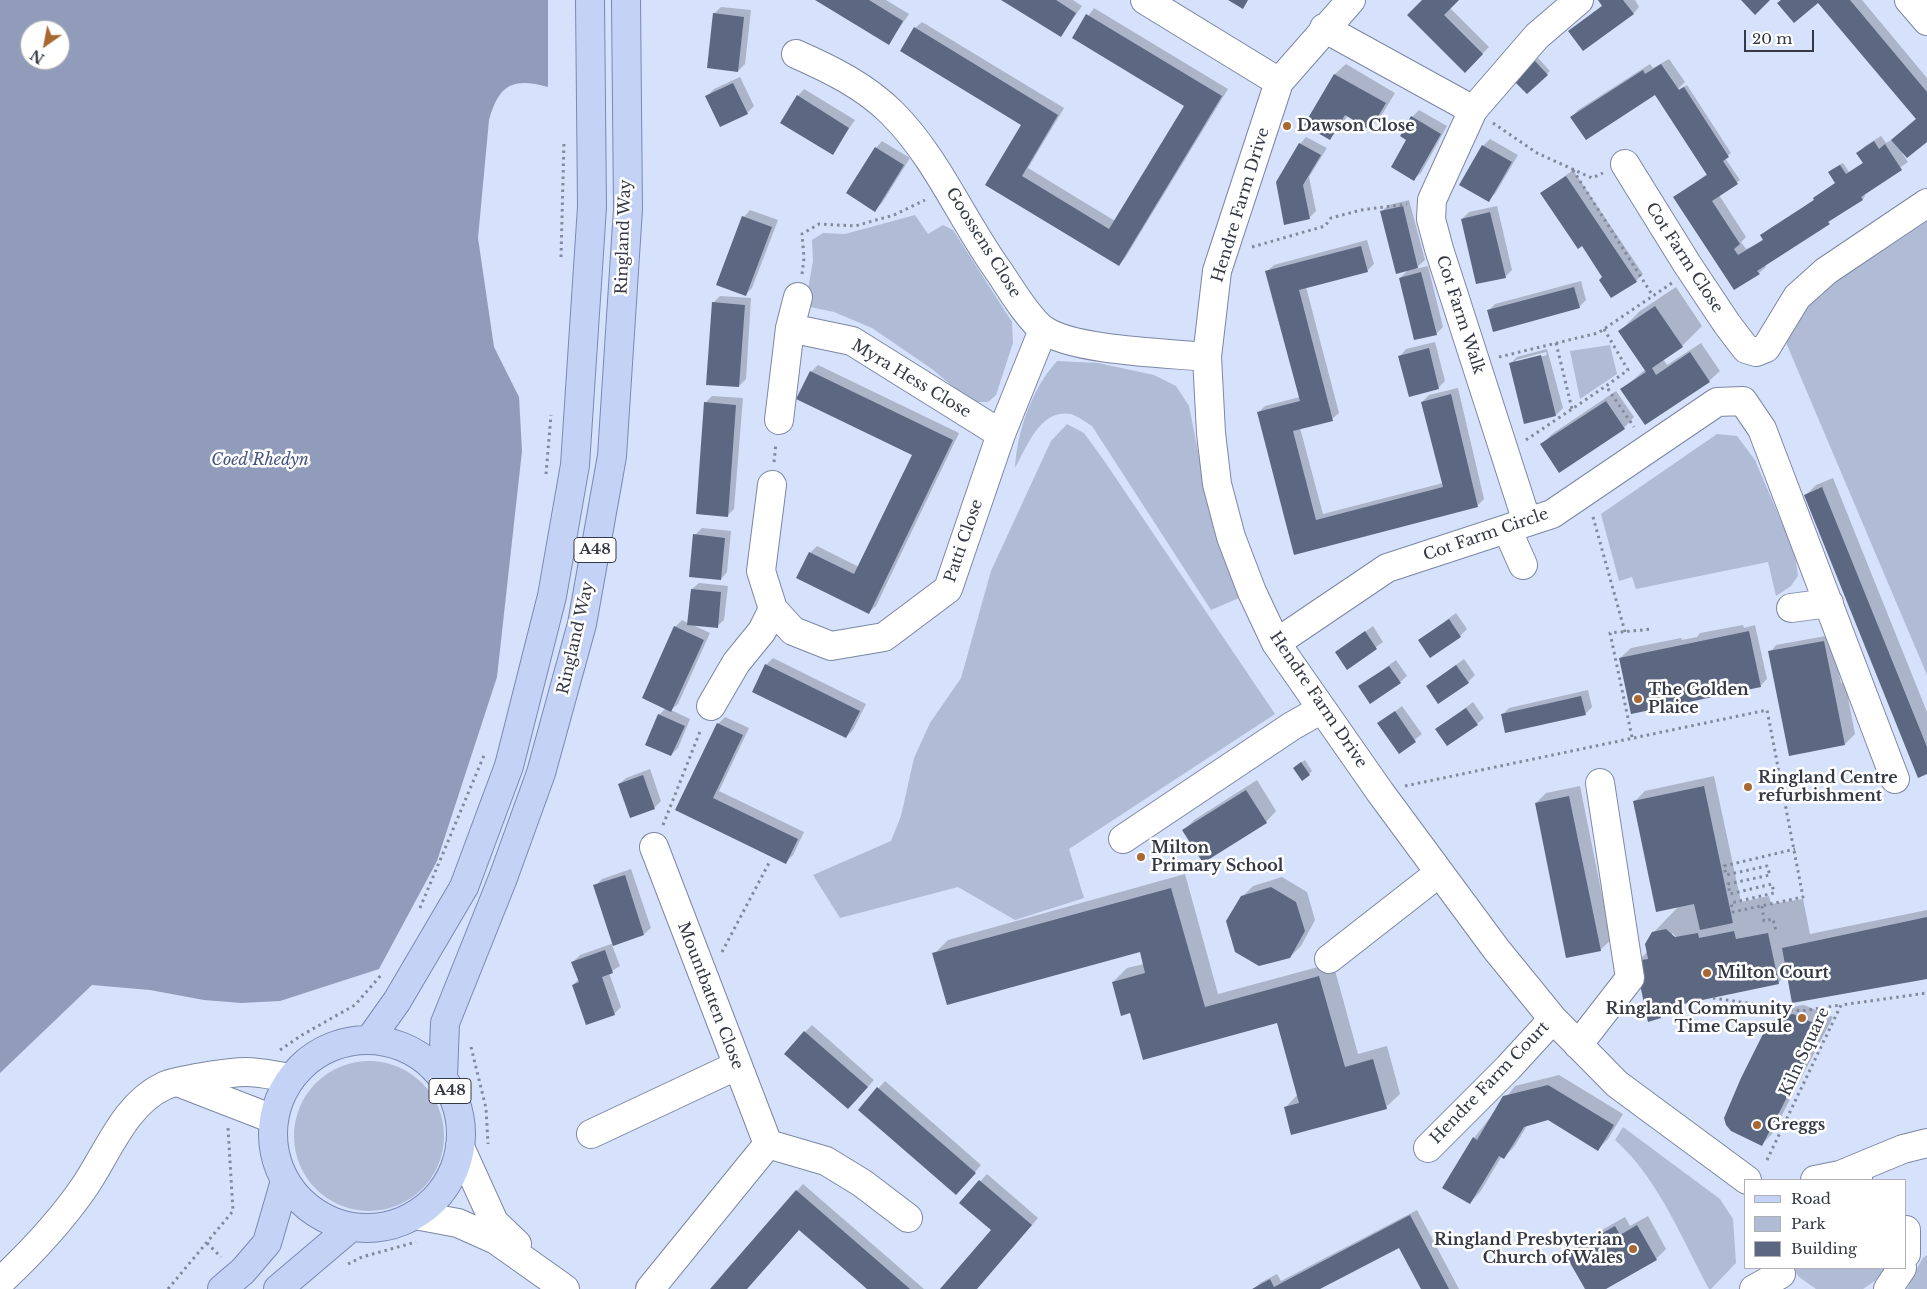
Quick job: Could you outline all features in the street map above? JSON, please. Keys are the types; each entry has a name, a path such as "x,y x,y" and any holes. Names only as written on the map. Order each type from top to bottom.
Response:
{"main road":[{"name":"Ringland Way","path":"370,1039 397,1001 464,887 509,766 552,596 575,465 592,207 590,0"},
{"name":"Ringland Way","path":"443,1077 445,1023 503,878 544,764 582,624 612,456 628,209 626,0"},
{"name":"A48","path":"370,1039 397,1044 422,1057 443,1077 455,1099 459,1115 460,1147 455,1168 445,1186 432,1202 415,1215 394,1224 373,1228 351,1227 325,1218 302,1203 285,1181 274,1151 273,1119 283,1088 299,1067 320,1051 344,1042 370,1039"},
{"path":"222,1289 243,1271 267,1243 285,1181"},
{"path":"278,1289 351,1227"}],"street":[{"path":"1145,0 1279,82"},
{"name":"Hendre Farm Drive","path":"1351,0 1324,28 1279,82 1217,271 1207,357 1211,433 1217,484 1234,546 1252,592 1276,643 1380,792 1496,949 1553,1019 1617,1084 1746,1179"},
{"name":"Cot Farm Walk","path":"1523,565 1505,455 1439,249 1431,219 1432,200 1473,110 1537,36 1579,0"},
{"path":"1909,0 1927,20"},
{"path":"1324,28 1473,110"},
{"name":"Goossens Close","path":"796,54 841,74 892,113 935,167 989,258 1043,330"},
{"name":"Cot Farm Close","path":"1625,164 1691,270 1746,349 1756,352 1766,348 1804,290 1826,271 1927,203"},
{"path":"779,420 790,328 798,298"},
{"name":"Myra Hess Close","path":"790,328 852,341 1001,434"},
{"path":"1043,330 1062,338 1110,348 1207,357"},
{"name":"Patti Close","path":"774,609 793,631 831,646 884,637 948,589 1001,434 1043,330"},
{"name":"Cot Farm Circle","path":"1276,643 1387,568 1552,514 1717,402 1743,401 1762,429 1829,603"},
{"path":"711,706 736,663 762,630 774,609 762,571 772,485"},
{"path":"1791,608 1829,603 1895,779"},
{"path":"1123,839 1292,726 1322,709"},
{"path":"1578,1045 1630,978 1600,783"},
{"name":"Mountbatten Close","path":"654,847 736,1066 768,1144"},
{"path":"1329,959 1439,873"},
{"name":"Hendre Farm Court","path":"1428,1148 1508,1068 1553,1019"},
{"path":"591,1134 736,1066"},
{"path":"0,1282 20,1264 62,1216 85,1186 133,1111 161,1087 179,1082 246,1072 291,1078"},
{"path":"179,1082 273,1119"},
{"path":"650,1289 768,1144 826,1162 862,1184 908,1218"},
{"path":"1840,1178 1903,1148 1927,1144"},
{"path":"460,1147 494,1222 560,1285"},
{"path":"415,1215 458,1223 489,1237 560,1285"},
{"path":"1907,1229 1927,1228"},
{"path":"1888,1289 1901,1269"},
{"path":"1754,1289 1784,1277"}],"path":[{"path":"1473,110 1537,153 1592,178 1625,164"},
{"path":"561,266 564,135"},
{"path":"1573,170 1653,296"},
{"path":"798,298 804,258 802,234 819,224 855,226 894,215 948,189"},
{"path":"1222,256 1325,226 1331,218 1361,210 1432,200"},
{"path":"1475,362 1598,333 1691,270"},
{"path":"1505,455 1628,370 1604,329"},
{"path":"1556,343 1572,410"},
{"path":"1606,386 1649,448"},
{"path":"545,480 551,412"},
{"path":"772,485 779,420"},
{"path":"1586,491 1625,632"},
{"path":"1632,737 1610,633 1652,629"},
{"path":"654,847 711,706"},
{"path":"1380,792 1632,737 1767,710 1795,849 1803,897 1734,912 1731,903 1774,893 1772,884 1730,894 1728,884 1770,875 1768,866 1726,876 1724,866 1795,849"},
{"path":"419,911 485,751"},
{"path":"706,983 769,863"},
{"path":"1762,906 1764,921 1773,919 1776,931"},
{"path":"279,1051 302,1035 355,1005 383,972"},
{"name":"Kiln Square","path":"1767,1160 1841,1005 1927,993"},
{"path":"1714,998 1802,1011 1841,1005"},
{"path":"168,1289 233,1211 227,1121 235,1103"}],"green space":[{"name":"Coed Rhedyn","path":"0,0 548,0 548,87 525,83 509,87 497,99 489,120 478,238 494,347 519,397 522,451 497,677 437,861 379,969 280,1001 241,1003 204,1000 150,990 92,985 0,1073"},
{"path":"1927,203 1927,675 1779,326"},
{"path":"915,215 928,234 943,225 953,230 1012,322 1013,343 996,395 988,402 971,402 932,369 872,328 834,312 805,306 813,261 812,240 823,233 845,234"},
{"path":"1610,345 1617,374 1580,399 1570,351"},
{"path":"1057,361 1098,363 1154,375 1176,386 1189,406 1200,462 1239,598 1211,610 1092,426 1079,418 1071,414 1060,414 1051,417 1043,423 1030,440 1015,468 1016,454 1027,411 1040,384"},
{"path":"1067,424 1084,433 1105,462 1275,714 1069,849 1084,898 1015,920 958,887 840,918 813,875 891,841 901,816 914,758 930,723 961,678 991,571 1051,441"},
{"path":"1717,434 1737,436 1755,460 1795,554 1798,576 1791,586 1776,596 1768,562 1636,589 1632,577 1619,581 1601,514"},
{"path":"369,1061 384,1062 398,1067 411,1073 422,1083 432,1094 438,1107 443,1121 443,1151 438,1165 432,1178 422,1189 411,1199 398,1205 384,1210 369,1211 354,1210 340,1205 327,1199 316,1189 306,1178 300,1165 295,1151 294,1136 295,1121 300,1107 306,1094 316,1083 327,1073 340,1067 354,1062"},
{"path":"1623,1127 1720,1199 1733,1219 1736,1263 1711,1289 1709,1289 1657,1191 1630,1155 1615,1140"},
{"path":"1927,1255 1927,1289 1907,1289 1922,1259"},
{"path":"1794,1269 1885,1269 1875,1281 1863,1289 1816,1289 1799,1277"}],"building":[{"path":"815,0 869,0 903,21 889,45"},
{"path":"1001,0 1056,0 1076,13 1061,37"},
{"path":"1228,0 1248,0 1243,9"},
{"path":"1422,0 1459,0 1444,15 1483,54 1465,73 1407,15"},
{"path":"1598,0 1623,0 1634,14 1583,51 1568,31 1602,6"},
{"path":"1741,0 1770,0 1755,15"},
{"path":"1781,0 1850,0 1927,92 1927,142 1907,158 1891,140 1916,119 1818,3 1794,23 1777,3"},
{"path":"713,13 744,17 738,72 707,68"},
{"path":"1086,14 1222,96 1119,266 985,185 1021,125 900,51 914,27 1058,115 1022,176 1109,229 1184,106 1072,38"},
{"path":"1534,60 1548,75 1527,94 1513,80"},
{"path":"1661,64 1679,90 1684,87 1729,157 1723,161 1738,184 1712,201 1740,244 1734,249 1738,255 1763,240 1760,235 1814,200 1813,198 1835,183 1828,172 1840,165 1846,174 1863,163 1856,153 1874,141 1879,149 1885,144 1902,170 1861,197 1863,200 1828,222 1830,224 1757,271 1760,274 1734,290 1673,197 1707,175 1655,95 1586,140 1570,117 1643,70 1645,74"},
{"path":"1334,74 1386,103 1370,130 1345,115 1330,140 1304,125"},
{"path":"733,83 748,114 720,127 705,96"},
{"path":"797,95 849,128 833,155 780,123"},
{"path":"1411,116 1441,134 1414,181 1391,167 1406,140 1400,136"},
{"path":"1299,143 1321,155 1303,185 1310,219 1284,225 1276,182"},
{"path":"1482,145 1512,162 1489,202 1459,185"},
{"path":"875,147 904,165 875,212 846,193"},
{"path":"1566,176 1637,282 1611,298 1599,280 1602,277 1582,246 1578,249 1540,193"},
{"path":"1403,206 1418,268 1396,274 1380,211"},
{"path":"1490,212 1506,278 1476,284 1461,219"},
{"path":"742,216 772,227 746,296 716,285"},
{"path":"1361,246 1368,272 1299,290 1333,421 1293,431 1316,520 1443,487 1421,402 1451,394 1478,507 1294,555 1257,412 1300,401 1265,271"},
{"path":"1421,272 1437,335 1414,340 1399,278"},
{"path":"1574,287 1580,308 1493,332 1487,310"},
{"path":"712,302 745,305 739,387 706,385"},
{"path":"1655,306 1683,347 1652,368 1656,375 1690,352 1710,382 1645,425 1620,389 1646,372 1618,331"},
{"path":"1429,348 1439,389 1409,397 1398,356"},
{"path":"1541,355 1556,416 1524,424 1509,363"},
{"path":"810,371 953,440 869,614 796,578 809,552 854,574 912,455 796,399"},
{"path":"1606,401 1625,429 1559,473 1540,444"},
{"path":"704,402 736,405 728,517 696,514"},
{"path":"1822,487 1927,747 1927,774 1918,778 1804,495"},
{"path":"693,534 725,538 721,580 689,577"},
{"path":"691,589 721,592 718,628 687,625"},
{"path":"1449,619 1461,637 1430,658 1418,640"},
{"path":"674,626 704,640 671,712 642,698"},
{"path":"1365,631 1377,649 1347,670 1335,652"},
{"path":"1749,631 1761,687 1631,714 1619,658"},
{"path":"1824,641 1845,745 1789,756 1768,651"},
{"path":"765,664 860,711 846,738 752,692"},
{"path":"1456,665 1469,683 1438,704 1426,686"},
{"path":"1389,666 1401,683 1370,704 1358,686"},
{"path":"1581,696 1586,715 1505,733 1501,714"},
{"path":"1466,708 1478,725 1447,746 1435,729"},
{"path":"1395,711 1416,742 1399,754 1377,723"},
{"path":"658,714 685,726 671,756 645,745"},
{"path":"717,723 743,735 713,798 798,839 786,864 675,810"},
{"path":"1301,762 1310,775 1302,781 1293,768"},
{"path":"643,775 655,809 630,818 618,784"},
{"path":"1704,786 1733,923 1700,930 1694,904 1656,912 1633,801"},
{"path":"1246,790 1267,823 1203,863 1182,830"},
{"path":"1569,796 1601,951 1566,958 1535,803"},
{"path":"625,875 644,935 613,946 593,885"},
{"path":"1271,887 1296,902 1305,931 1290,958 1259,966 1235,952 1226,921 1241,896"},
{"path":"1171,888 1205,1007 1319,976 1345,1067 1373,1059 1387,1109 1291,1135 1284,1107 1299,1103 1277,1023 1143,1060 1130,1013 1121,1016 1112,982 1145,973 1140,952 947,1005 932,953"},
{"path":"1927,917 1927,979 1792,1003 1782,948"},
{"name":"Milton Court","path":"1666,929 1675,937 1698,933 1699,938 1734,931 1736,939 1768,933 1779,984 1659,1009 1661,1018 1648,1022 1635,961 1648,959 1645,944 1652,932"},
{"path":"605,950 613,973 602,977 615,1015 586,1025 572,985 579,982 571,962"},
{"path":"1793,1014 1823,1027 1762,1146 1731,1131 1726,1125 1724,1118 1741,1078 1768,1024 1779,1017"},
{"path":"804,1031 868,1087 848,1109 784,1054"},
{"path":"1548,1085 1614,1125 1598,1151 1548,1120 1524,1127 1504,1159 1499,1156 1470,1204 1442,1188 1473,1137 1477,1140 1503,1096"},
{"path":"877,1087 976,1173 956,1195 858,1110"},
{"path":"979,1180 1032,1225 977,1289 940,1289 991,1230 959,1203"},
{"path":"796,1190 910,1289 867,1289 799,1230 747,1289 710,1289"},
{"path":"1410,1215 1449,1289 1421,1289 1399,1248 1320,1289 1252,1289 1270,1279 1274,1287"},
{"path":"1637,1225 1657,1260 1606,1289 1585,1289 1565,1254 1615,1226 1620,1235"}],"place":[{"name":"Dawson Close","path":"1287,126"},
{"name":"The Golden Plaice","path":"1638,699"},
{"name":"Ringland Centre refurbishment","path":"1748,787"},
{"name":"Milton Primary School","path":"1141,857"},
{"name":"Milton Court","path":"1707,973"},
{"name":"Ringland Community Time Capsule","path":"1802,1018"},
{"name":"Greggs","path":"1757,1125"},
{"name":"Ringland Presbyterian Church of Wales","path":"1633,1249"}]}
